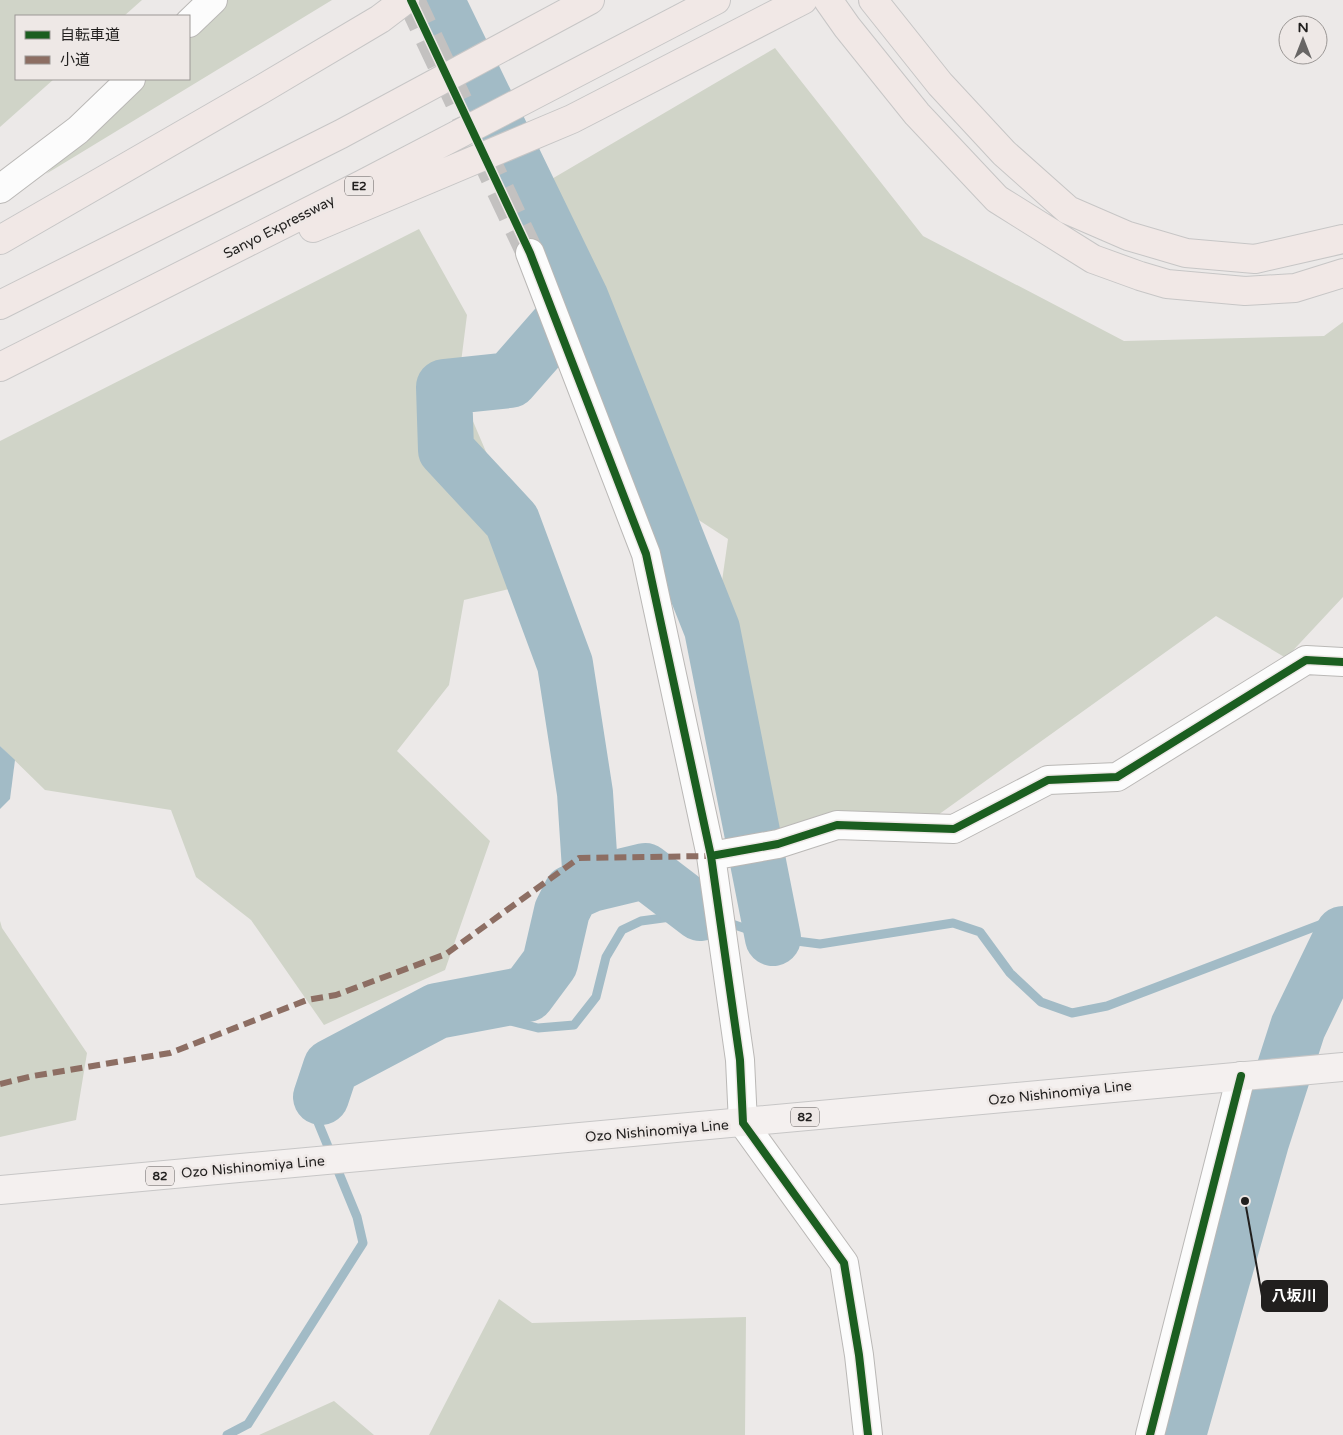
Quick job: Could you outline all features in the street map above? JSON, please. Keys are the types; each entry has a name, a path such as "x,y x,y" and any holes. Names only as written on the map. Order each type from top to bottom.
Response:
{"highway":[{"path":"0,240 279,79 380,18 405,0"},
{"path":"0,305 341,134 590,0"},
{"name":"Sanyo Expressway","path":"0,367 363,184 716,0"},
{"path":"98,319 572,119 803,0"},
{"path":"828,0 847,27 917,114 997,199 1093,259 1167,284 1245,291 1295,288 1343,273"},
{"path":"877,6 940,84 1004,153 1068,210 1128,236 1186,253 1255,259 1343,239"}],"main road":[{"name":"Ozo Nishinomiya Line","path":"0,1190 1343,1067"}],"street":[{"path":"190,22 213,0"},
{"path":"0,189 78,130 129,80"},
{"path":"530,253 646,554 712,856 740,1060 743,1123 844,1263 859,1355 868,1435"},
{"path":"712,856 778,844 837,824 954,829 1048,780 1117,777 1306,660 1343,662"},
{"path":"1150,1435 1249,1075"}],"shaded area":[{"path":"0,0 142,0 125,15 15,15 15,80 53,80 0,127"},
{"path":"225,0 332,0 46,174 143,80 190,80 190,34"},
{"path":"775,48 923,236 1124,341 1324,336 1343,322 1343,597 1286,658 1216,616 924,825 772,837 719,602 728,539 677,506 550,180"},
{"path":"419,229 467,315 458,386 541,581 464,600 449,685 397,751 490,841 445,970 324,1025 251,920 196,877 171,810 45,790 0,746 0,441"},
{"path":"0,921 2,928 87,1053 76,1120 0,1137"},
{"path":"499,1299 532,1323 746,1317 745,1435 429,1435"},
{"path":"334,1401 374,1435 259,1435"}],"water":[{"path":"0,746 15,760 10,799 0,809"}],"waterway":[{"path":"436,0 581,299 712,629 773,938"},
{"path":"581,299 510,380 444,387 446,450 512,521 565,664 585,793 591,884 645,871 700,913"},
{"path":"321,1097 331,1067 437,1011 527,994 550,963 562,911 571,893 591,884"},
{"path":"227,1435 248,1424 363,1243 357,1217 315,1115 321,1097 337,1082 453,1027 499,1018 538,1028 574,1025 596,997 606,957 622,930 641,921 700,913 773,938 820,944 953,923 980,932 1010,973 1041,1002 1072,1013 1107,1006 1343,916"},
{"path":"1178,1435 1261,1142 1298,1027 1343,934"}],"tunnel":[{"path":"411,0 530,253"}],"marked path":[{"path":"0,1084 33,1076 170,1053 307,1000 336,995 446,954 579,858 711,856"}],"cycle path":[{"path":"411,0 530,253 646,554 711,856 740,1060 743,1123 844,1263 859,1355 868,1435"},
{"path":"711,856 778,844 837,825 954,829 1048,780 1117,777 1306,660 1343,662"},
{"path":"1150,1435 1241,1076"}],"place":[{"name":"八坂川","path":"1245,1201"}]}
